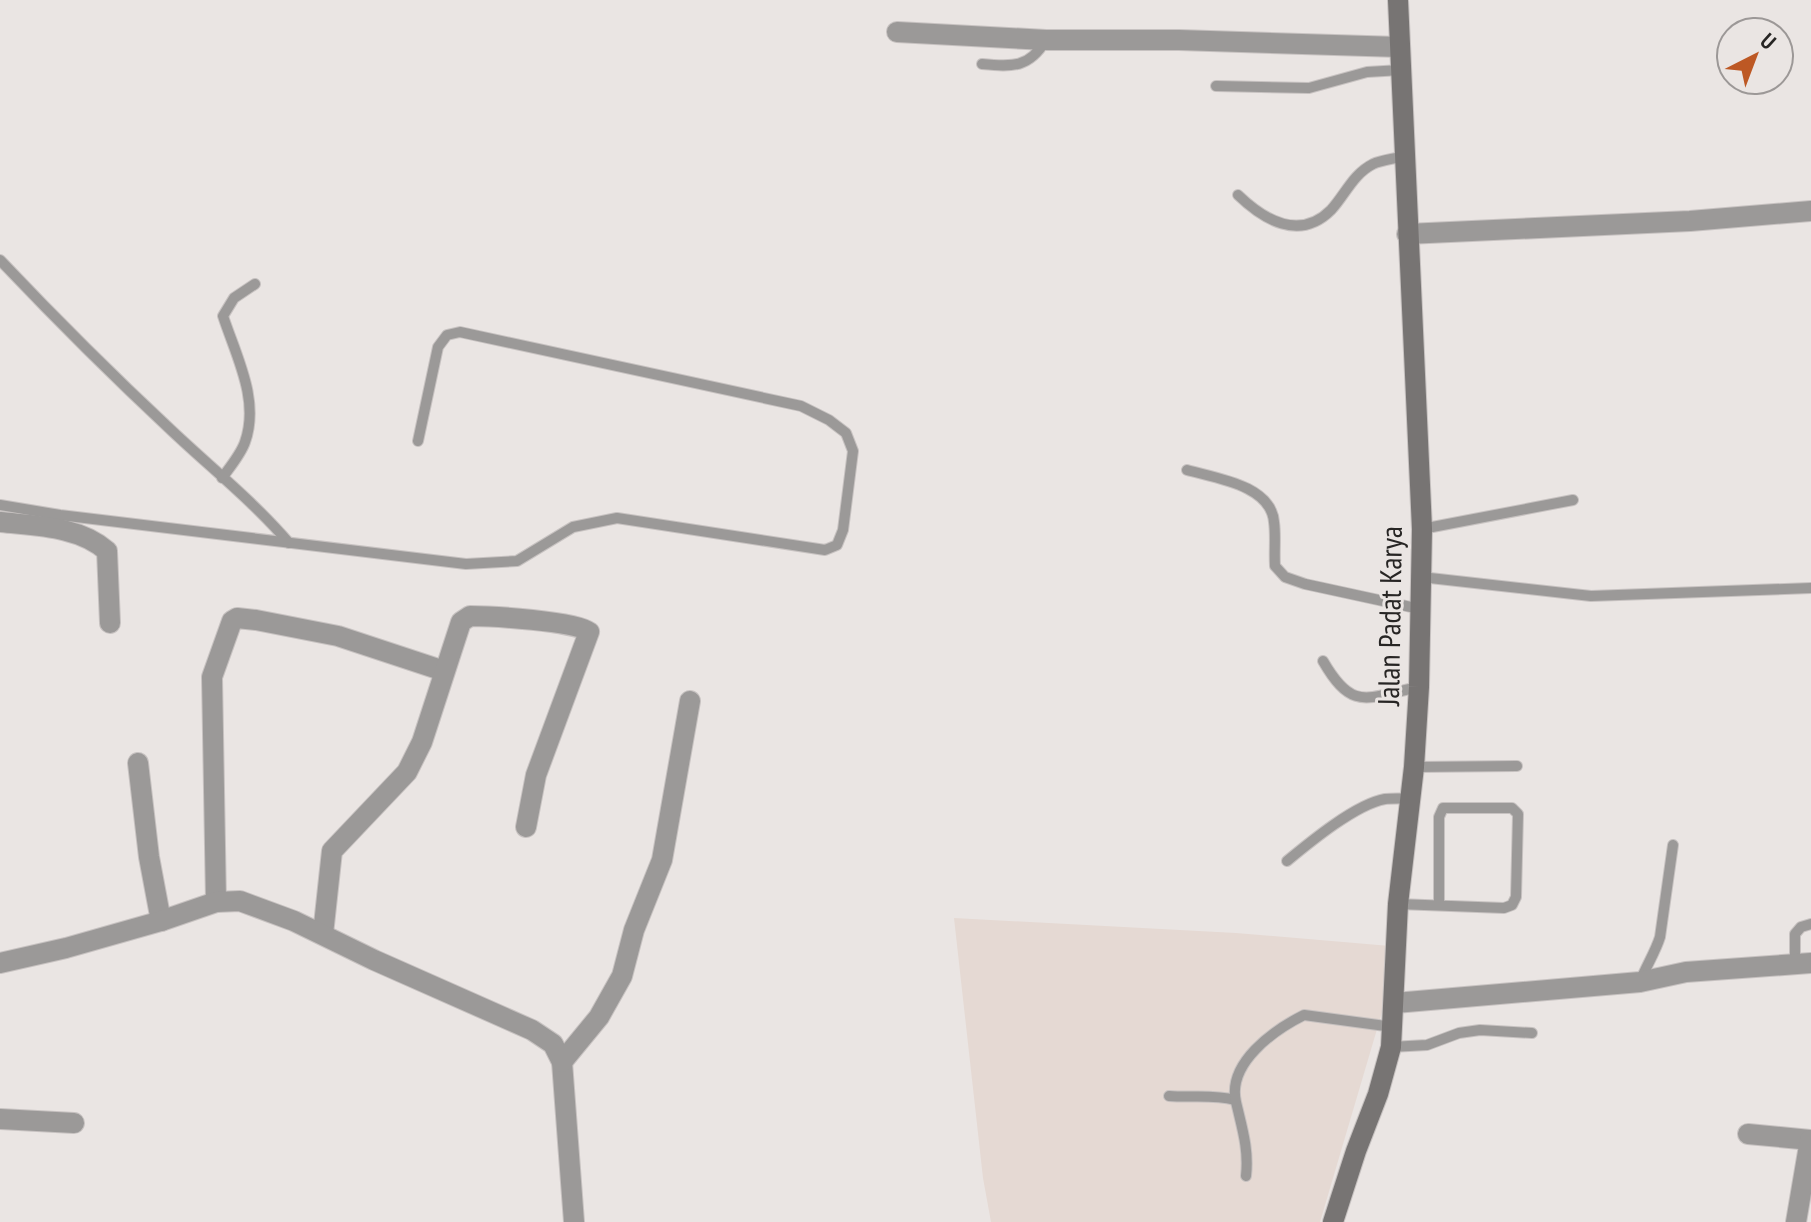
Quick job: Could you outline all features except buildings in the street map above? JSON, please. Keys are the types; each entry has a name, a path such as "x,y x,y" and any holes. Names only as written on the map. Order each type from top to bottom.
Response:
{"street":[{"name":"Jalan Padat Karya","path":"1333,1222 1378,1094 1392,1037 1398,904 1414,767 1419,687 1422,529 1398,0"},
{"path":"897,32 1046,40 1179,40 1399,47"},
{"path":"1407,234 1690,221 1811,211"},
{"path":"0,522 77,533 95,540 107,551 110,623"},
{"path":"323,934 332,851 407,772 422,742 461,622 470,616 574,626 589,632 536,775 526,827"},
{"path":"216,902 212,677 232,621 237,618 256,620 338,636 444,671"},
{"path":"562,1062 599,1017 622,976 634,930 662,860 690,701"},
{"path":"138,763 149,857 161,921"},
{"path":"0,963 66,948 216,902 240,901 323,934 532,1030 553,1044 562,1062 574,1222"},
{"path":"1395,1003 1640,982 1686,972 1803,963"},
{"path":"0,1119 74,1123"},
{"path":"1748,1134 1810,1140 1796,1222"}],"lane":[{"path":"982,64 1027,62 1038,53 1046,40"},
{"path":"1216,86 1309,88 1367,72 1401,70"},
{"path":"1238,195 1259,215 1277,224 1302,225 1317,220 1330,210 1349,184 1373,164 1404,156"},
{"path":"0,260 105,369 262,511 289,543"},
{"path":"222,478 245,444 251,418 248,389 223,316 234,298 255,284"},
{"path":"0,505 466,564 517,561 573,527 617,518 825,550 837,545 843,530 853,451 846,433 829,420 801,406 460,332 447,335 438,347 418,441"},
{"path":"1187,470 1237,484 1263,498 1275,518 1275,566 1285,577 1420,609"},
{"path":"1422,529 1573,500"},
{"path":"1419,577 1591,596 1811,588"},
{"path":"1323,661 1336,683 1352,696 1366,697 1419,687"},
{"path":"1414,767 1517,766"},
{"path":"1287,861 1317,836 1355,813 1383,799 1411,798"},
{"path":"1398,904 1504,908 1512,905 1516,897 1518,814 1512,808 1443,808 1439,817 1439,905"},
{"path":"1640,982 1656,952 1660,937 1673,845"},
{"path":"1803,963 1795,934 1801,927 1811,924"},
{"path":"1246,1176 1246,1140 1235,1100 1240,1067 1266,1041 1304,1015 1427,1045 1469,1031 1532,1033"},
{"path":"1169,1096 1188,1098 1214,1094 1235,1100"}],"shaded area":[{"path":"954,918 1236,933 1390,946 1388,992 1320,1222 991,1222 983,1178"}]}
